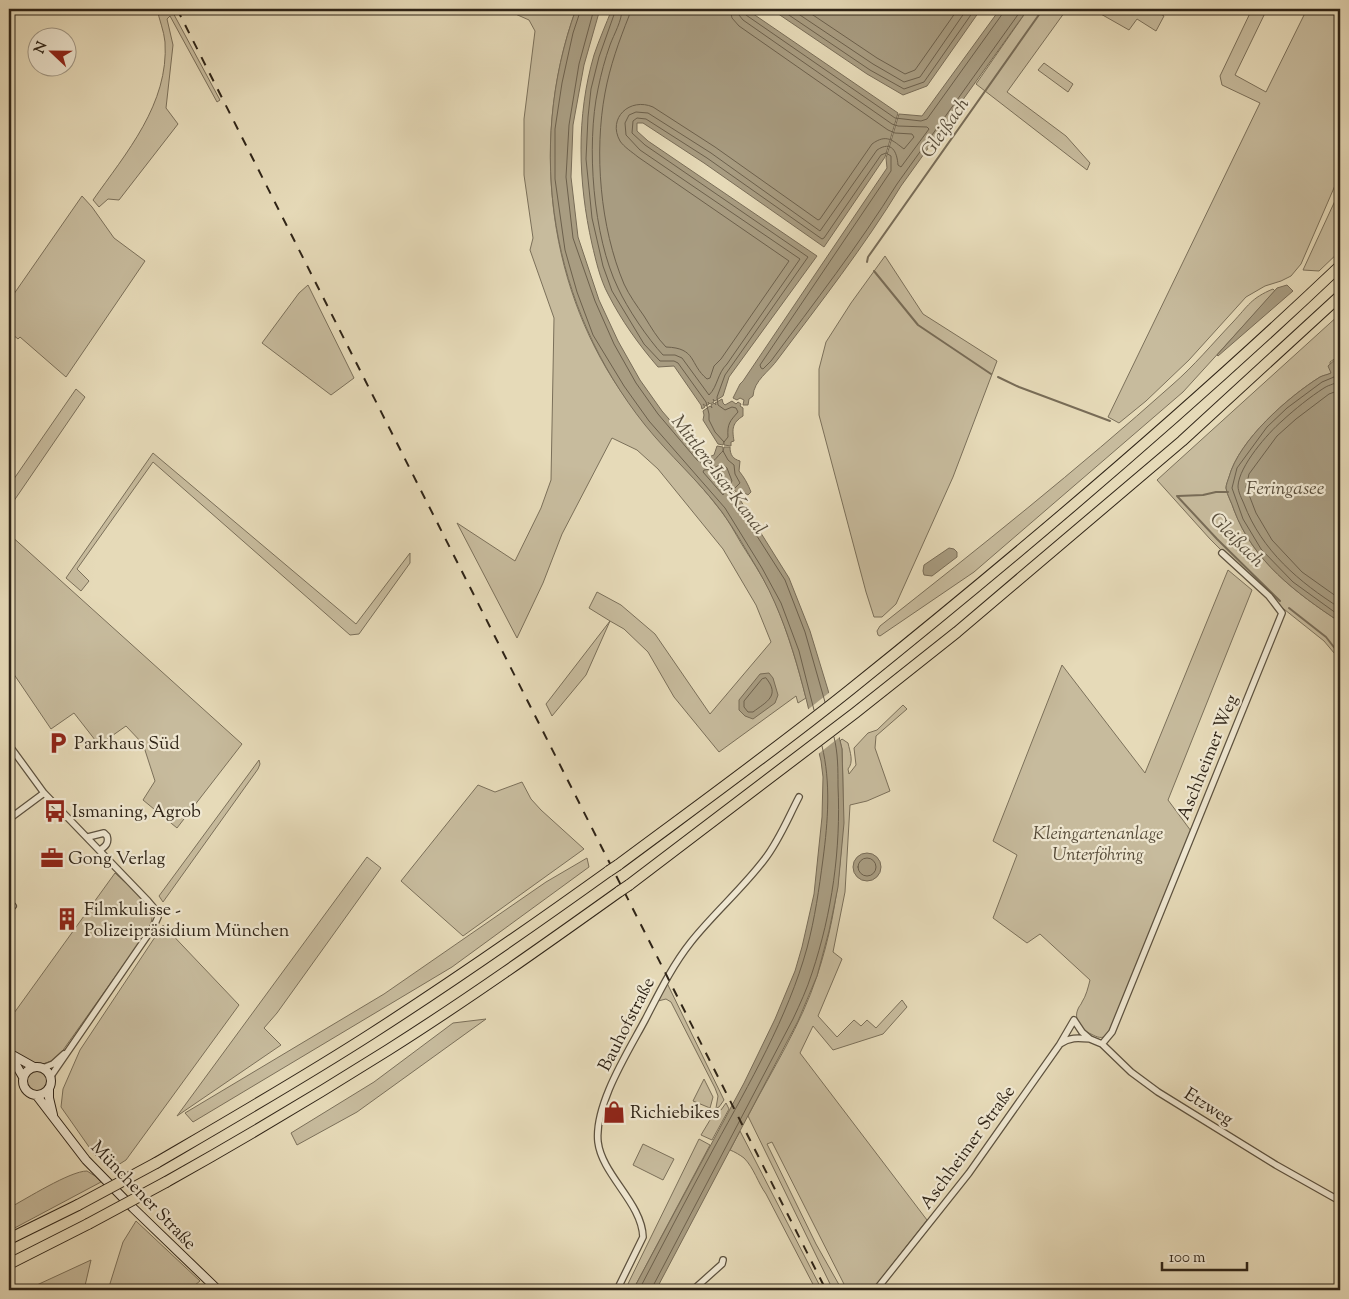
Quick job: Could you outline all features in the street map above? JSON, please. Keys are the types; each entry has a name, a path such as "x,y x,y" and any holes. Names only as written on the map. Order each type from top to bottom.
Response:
{"highway":[{"path":"9,1239 156,1163 281,1090 371,1034 523,933 614,868 850,690 1005,564 1185,408 1340,266"},
{"path":"9,1264 166,1182 291,1110 388,1050 528,956 629,885 798,757 958,632 1182,441 1340,296"}],"main road":[{"path":"9,1053 34,1067 43,1068 51,1076 49,1089 42,1095 37,1096 25,1090 22,1081 27,1070 34,1067"},
{"path":"9,1058 23,1077"},
{"name":"Münchener Straße","path":"49,1089 49,1098 54,1117"},
{"name":"Münchener Straße","path":"37,1096 86,1160 218,1290"}],"street":[{"name":"Aschheimer Weg","path":"1102,1044 1112,1032 1282,613 1269,596 1222,553"},
{"path":"9,745 44,793 148,901 158,917 154,926 51,1076"},
{"path":"9,819 44,793"},
{"name":"Bauhofstraße","path":"617,1290 643,1237 643,1231 605,1161 598,1142 600,1119 612,1082 669,974 690,943 765,859 799,797"},
{"path":"88,837 98,834 107,836 106,846 100,850"},
{"path":"9,902 13,906 9,910"},
{"name":"Etzweg","path":"1074,1020 1082,1032 1090,1039 1102,1044 1131,1072 1158,1092 1276,1165 1340,1201"},
{"name":"Aschheimer Straße","path":"876,1290 970,1173 1060,1044 1074,1020"},
{"path":"1060,1044 1066,1039 1074,1037 1090,1039"},
{"path":"43,1068 53,1064 68,1049"},
{"path":"693,1290 722,1264 723,1260"}],"green space":[{"path":"157,9 171,9 220,100 217,102 170,16 167,19 173,45 166,108 178,124 119,200 108,199 99,207 93,200 143,127 153,107 160,86 164,65 165,42"},
{"path":"504,9 576,9 562,56 553,105 550,155 553,205 561,254 575,302 595,347 620,390 644,422 724,515 761,574 785,629 796,663 806,698 798,703 796,696 719,752 674,697 648,652 624,629 589,608 597,592 621,605 655,634 710,714 771,642 756,605 723,549 658,469 637,450 612,438 562,534 543,583 517,638 457,523 515,561 541,508 551,480 554,318 530,250 533,238 524,175 524,119 535,31 529,20"},
{"path":"1028,9 1067,9 1007,92 1066,136 1090,163 1087,170 976,84"},
{"path":"1092,9 1152,9 1164,16 1156,31 1137,19 1129,30"},
{"path":"1252,9 1267,9 1235,75 1266,92 1307,9 1340,9 1340,174 1301,264 1291,276 1265,286 1246,297 1189,360 1146,401 1119,423 1108,417 1260,103 1222,85 1220,76"},
{"path":"1044,63 1073,84 1068,92 1038,70"},
{"path":"1340,190 1340,251 1319,271 1303,270"},
{"path":"82,196 114,238 145,261 66,377 20,337 18,339 12,334 9,338 9,301"},
{"path":"885,256 923,314 997,361 953,477 896,604 882,617 874,617 819,415 819,369 826,342"},
{"path":"308,285 354,378 331,395 262,343 299,293"},
{"path":"1273,289 1275,291 1183,392 974,572 880,636 878,635 877,631 880,626 1028,508 1137,416 1188,370 1250,303"},
{"path":"1340,314 1340,355 1330,362 1331,373 1320,377 1294,396 1254,434 1234,463 1226,488 1242,528 1264,560 1292,587 1340,622 1340,660 1324,641 1265,594 1210,539 1157,480"},
{"path":"76,389 85,397 9,508 9,486"},
{"path":"153,453 356,624 410,553 410,563 359,634 350,635 153,462 77,569 89,581 81,591 66,578"},
{"path":"9,534 242,744 177,828 143,800 155,781 143,744 126,726 99,745 74,713 51,729 9,667"},
{"name":"Kleingartenanlage Unterföhring","path":"1228,570 1252,590 1168,800 1191,831 1109,1034 1104,1037 1097,1037 1082,1027 1077,1017 1078,1009 1086,995 1090,980 1040,934 1027,943 993,918 1017,855 993,841 1062,665 1145,773"},
{"path":"610,621 586,675 552,716 546,704"},
{"path":"903,705 907,709 876,736 875,748 890,791 867,801 850,805 845,892 833,952 842,959 818,1016 837,1037 854,1020 861,1026 867,1020 876,1028 902,1000 907,1007 883,1034 833,1050 813,1026 800,1053 927,1220 872,1290 847,1290 772,1142 767,1144 816,1244 842,1290 833,1290 748,1116 803,1012 817,976 832,920 837,892 842,835 842,749 840,741 842,739 848,743 851,760 848,769 849,774 856,765 854,748 868,733 877,730"},
{"path":"259,760 258,769 163,902 159,896"},
{"path":"522,782 531,799 541,810 584,849 463,936 401,881 478,785 495,792"},
{"path":"367,857 381,868 277,1013 264,1028 281,1045 177,1116"},
{"path":"587,858 589,867 452,967 193,1122 185,1113 384,994 546,882"},
{"path":"115,873 147,904 152,914 150,926 61,1053 47,1063 41,1064 28,1061 9,1049 9,1020"},
{"path":"163,925 239,1005 126,1160 110,1170 94,1154 61,1107 63,1089 80,1050"},
{"path":"667,983 724,1100 719,1107 716,1108 718,1096 715,1088 671,1002 666,999 658,1001"},
{"path":"486,1019 357,1112 297,1145 291,1133 374,1082 453,1023"},
{"path":"37,1070 47,1077 48,1081 41,1091 37,1092 27,1085 26,1081 33,1071"},
{"path":"704,1079 713,1097 710,1108 693,1101"},
{"path":"726,1103 729,1109 712,1140 701,1135 713,1115 721,1110"},
{"path":"740,1131 822,1290 816,1290 751,1166 744,1158 730,1150"},
{"path":"699,1139 710,1145 633,1290 625,1290"},
{"path":"643,1144 674,1159 663,1180 633,1165"},
{"path":"87,1171 101,1182 9,1231 9,1208 59,1180"},
{"path":"136,1221 200,1281 189,1290 108,1290 123,1242"},
{"path":"91,1260 84,1290 26,1290"}],"water":[{"path":"576,9 600,9 584,65 573,125 571,177 578,237 599,300 618,341 640,380 662,411 739,498 789,578 810,631 828,690 842,749 844,823 838,887 817,976 798,1021 656,1290 633,1290 744,1083 775,1019 795,971 814,894 822,817 823,777 803,686 780,614 769,591 722,512 645,425 613,379 587,330 568,279 556,226 551,171 552,117 560,63"},
{"path":"612,9 746,9 898,113 885,157 824,247 704,163 643,123 637,123 637,131 648,141 817,256 729,377 723,396 715,401 713,399 714,402 710,404 708,402 709,404 706,406 703,404 705,407 702,409 674,366 658,367 625,323 605,288 598,270 592,244 584,197 581,149 582,125 588,78 594,55"},
{"path":"771,9 981,9 927,86 903,95 867,74"},
{"path":"1000,9 1028,9 901,186 841,274 778,359 756,385 748,405 743,405 744,400 733,398 740,384 887,168 886,158 899,114 922,116"},
{"path":"1287,285 1293,291 1218,356 1277,288"},
{"name":"Feringasee","path":"1340,355 1340,622 1292,587 1264,560 1242,528 1226,488 1234,463 1254,434 1294,396 1320,377 1331,373 1328,366"},
{"path":"722,399 725,405 732,401 736,404 738,402 743,408 743,416 734,427 734,441 731,442 731,446 724,445 724,441 723,445 718,444 703,420 703,411 710,406 712,408 711,405 714,403 716,405 715,403"},
{"path":"717,446 723,447 723,452 724,447 730,447 732,456 740,461 739,471 751,492 748,495 740,490 737,493 706,458 714,455"},
{"path":"949,548 957,552 957,557 932,576 924,575 924,565"},
{"path":"769,673 773,678 778,695 775,703 753,719 745,716 739,710 739,700 760,674"},
{"path":"867,853 877,857 881,867 877,877 867,881 857,877 853,867 857,857"}],"pier":[{"path":"830,692 841,736 817,755 806,711"}],"waterway":[{"name":"Gleißach","path":"867,262 868,257 1043,9"},
{"name":"Gleißach","path":"874,271 918,325 991,374"},
{"name":"Gleißach","path":"998,377 1019,387 1110,421"},
{"path":"1178,496 1228,492"},
{"name":"Gleißach","path":"1177,496 1217,539 1280,601"},
{"name":"Gleißach","path":"1289,608 1326,637 1340,655"}],"railway":[{"path":"177,9 826,1290"}],"place":[{"name":"Parkhaus Süd","path":"58,743"},
{"name":"Ismaning, Agrob","path":"55,811"},
{"name":"Gong Verlag","path":"52,858"},
{"name":"Filmkulisse - Polizeipräsidium München","path":"67,919"},
{"name":"Richiebikes","path":"614,1112"}],"water label":[{"name":"Mittlere-Isar-Kanal","path":"720,474"}]}
